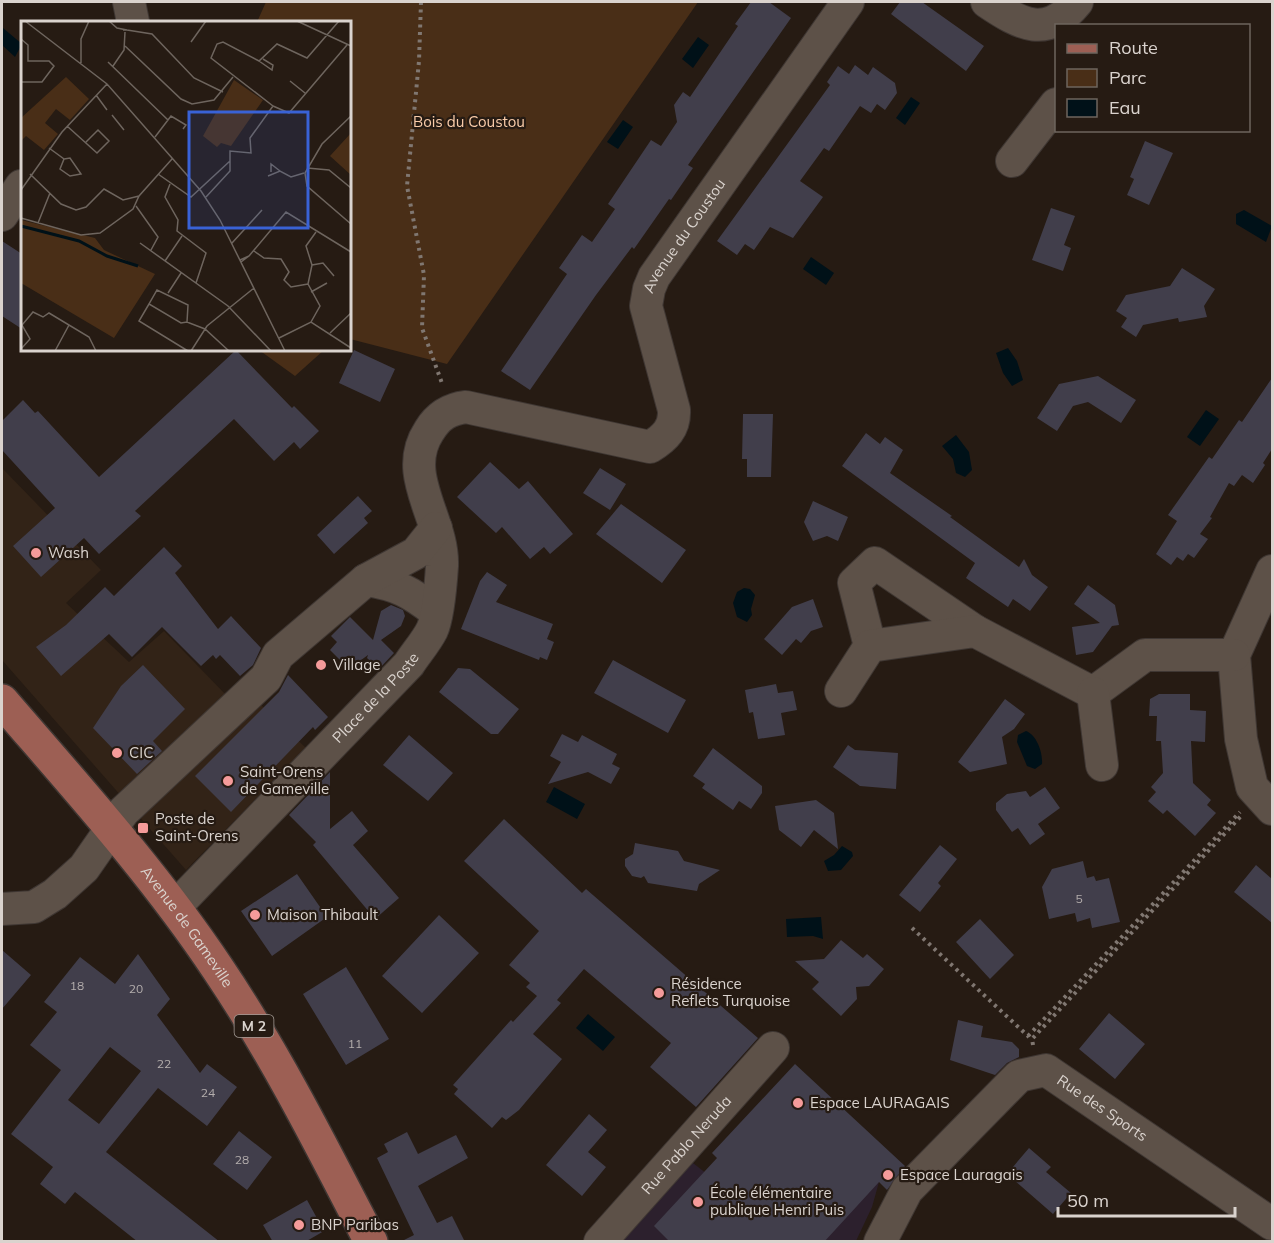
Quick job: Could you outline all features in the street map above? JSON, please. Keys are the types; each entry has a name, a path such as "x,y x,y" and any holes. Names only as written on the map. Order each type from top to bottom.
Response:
{"main road":[{"name":"Avenue de Gameville","path":"2,701 175,907 255,1027 371,1242"}],"street":[{"path":"129,2 133,21"},
{"name":"Avenue du Coustou","path":"451,409 466,407 650,447 662,440 670,431 675,419 646,306 654,277 848,2"},
{"path":"987,2 1026,24 1053,27"},
{"path":"1056,24 1077,2"},
{"path":"1012,161 1055,105"},
{"path":"2,215 15,180"},
{"path":"2,909 34,907 55,894 84,868 111,828 133,802 266,678 278,654 366,580 416,553 436,528 418,476 418,455 434,423 451,409"},
{"name":"Place de la Poste","path":"175,907 409,664 432,629 442,565 436,528"},
{"path":"841,691 870,646 854,583 875,563 975,631 1093,693"},
{"path":"1263,800 1252,787 1241,739 1234,654 1266,598 1272,570"},
{"path":"366,580 394,584 411,592 435,610"},
{"path":"870,646 975,631"},
{"path":"1093,693 1146,655 1234,654"},
{"path":"1093,693 1102,765"},
{"name":"Rue Pablo Neruda","path":"600,1242 773,1048"},
{"path":"880,1242 907,1191 1019,1076 1038,1070"},
{"name":"Rue des Sports","path":"1038,1070 1046,1070 1272,1224"}],"path":[{"path":"421,2 419,61 407,186 424,275 422,328 451,409"},
{"path":"1030,1038 1263,800"},
{"path":"912,928 1030,1038 1038,1070"}],"shaded area":[{"path":"2,468 101,570 66,603 129,662 164,631 226,695 238,683 306,748 186,870 2,660"},
{"name":"École élémentaire publique Henri Puis","path":"852,1158 879,1182 872,1207 856,1241 614,1242 693,1163 768,1222"}],"green space":[{"name":"Bois du Coustou","path":"266,2 698,2 447,364 351,339 351,21 257,21"},
{"path":"260,351 323,351 295,376"}],"water":[{"path":"3,28 21,43 15,57 2,45"},
{"path":"698,37 709,45 693,68 682,59"},
{"path":"911,97 920,103 905,125 896,118"},
{"path":"623,120 633,127 618,149 607,142"},
{"path":"1244,210 1272,226 1266,242 1236,224 1236,214"},
{"path":"811,257 834,273 826,285 803,269"},
{"path":"1008,348 1017,361 1023,380 1012,386 1003,373 996,353"},
{"path":"1206,410 1219,419 1200,446 1187,437"},
{"path":"956,435 969,452 972,470 965,477 956,473 953,459 942,446"},
{"path":"744,588 750,589 755,595 751,609 752,615 747,622 737,617 733,603 737,592"},
{"path":"1026,731 1036,740 1041,755 1042,764 1035,769 1027,766 1017,742 1018,735"},
{"path":"554,787 585,804 577,819 546,802"},
{"path":"842,846 852,852 853,856 841,870 828,871 824,861"},
{"path":"821,917 823,939 813,936 787,937 786,919"},
{"path":"588,1014 615,1037 603,1051 576,1028"}],"building":[{"path":"751,2 769,2 791,18 688,165 693,168 671,200 669,199 634,249 632,247 596,295 530,390 501,371 567,274 559,268 582,235 592,242 615,209 608,204 651,140 661,146 677,122 674,105 683,92 690,97 738,26 735,24"},
{"path":"900,2 922,2 984,46 966,71 891,14"},
{"path":"855,65 868,75 873,67 895,83 897,93 885,110 877,104 871,113 860,106 829,151 824,148 800,181 823,197 793,238 770,227 754,250 745,244 737,255 717,241 830,85 827,82 838,66 849,74"},
{"path":"1145,141 1173,153 1149,205 1127,195 1134,179 1130,177"},
{"path":"1051,208 1075,216 1064,245 1071,248 1063,271 1032,260"},
{"path":"2,241 21,253 21,328 2,316"},
{"path":"1182,268 1215,289 1204,306 1207,317 1179,322 1178,318 1143,325 1136,337 1121,327 1127,318 1116,311 1126,295 1170,286"},
{"path":"354,350 395,369 380,402 339,383"},
{"path":"235,351 292,408 294,406 319,431 300,449 294,442 274,461 234,419 135,511 141,516 99,554 84,538 41,577 13,546 55,508 2,450 2,421 23,400 35,413 38,411 99,477"},
{"path":"1098,376 1136,400 1121,423 1088,402 1073,406 1057,431 1037,418 1059,384"},
{"path":"1272,378 1272,449 1263,463 1265,465 1253,483 1242,475 1234,486 1229,483 1210,517 1212,518 1200,534 1208,539 1194,558 1188,554 1183,561 1177,557 1171,565 1156,554 1177,521 1168,515 1209,457 1212,459 1239,420 1242,422"},
{"path":"743,414 773,414 771,477 747,477 747,459 742,459"},
{"path":"866,433 880,444 885,437 903,450 890,473 1019,567 1024,559 1032,575 1048,587 1030,611 1013,599 1008,607 966,578 975,563 842,466"},
{"path":"490,462 519,489 528,481 573,534 550,554 544,547 530,559 502,527 496,533 457,497"},
{"path":"600,468 626,484 610,510 583,493"},
{"path":"358,496 372,511 364,518 368,523 334,554 317,535"},
{"path":"813,501 848,517 838,541 827,536 813,541 804,522"},
{"path":"621,504 686,550 662,583 596,534"},
{"path":"164,547 182,566 175,573 218,629 231,616 261,648 253,665 240,676 220,655 216,659 213,655 201,666 162,627 132,657 109,634 61,676 36,647 66,625 105,587 114,596"},
{"path":"487,572 507,585 496,602 553,624 547,639 554,642 547,660 540,657 539,660 461,629 480,581"},
{"path":"1088,585 1115,605 1119,625 1112,626 1093,652 1076,655 1072,627 1100,623 1074,604"},
{"path":"813,599 823,627 811,631 801,643 796,639 782,655 764,639 792,607"},
{"path":"391,605 403,610 405,616 401,626 381,640 394,653 379,669 367,658 368,655 349,669 330,650 337,642 331,636 350,617 373,640 381,611"},
{"path":"613,660 686,700 668,733 594,693"},
{"path":"143,665 185,709 153,741 162,751 137,774 93,728 121,686"},
{"path":"458,668 470,669 519,709 498,734 491,734 439,692"},
{"path":"288,675 328,717 315,730 313,727 231,812 195,776 279,692"},
{"path":"776,684 778,693 793,691 797,710 781,713 785,735 758,739 753,712 749,713 745,690"},
{"path":"1159,694 1190,694 1190,710 1206,711 1205,742 1191,741 1193,783 1211,800 1207,805 1216,813 1195,836 1167,810 1163,814 1148,801 1156,792 1151,787 1163,773 1161,741 1156,741 1157,716 1149,716 1150,699"},
{"path":"1005,699 1025,714 1014,729 1002,737 1007,764 970,772 958,762"},
{"path":"562,734 578,742 582,735 617,754 612,764 620,768 611,784 588,772 548,784 561,762 550,756"},
{"path":"409,735 453,773 428,801 383,765"},
{"path":"848,745 855,750 898,753 896,789 860,786 833,767"},
{"path":"713,748 762,786 762,793 751,809 739,801 733,810 702,788 705,784 693,776"},
{"path":"330,772 330,829 352,811 368,831 353,845 399,898 375,919 313,845 316,842 289,815"},
{"path":"1045,787 1060,808 1038,824 1045,834 1030,845 1018,828 1012,832 996,810 996,803 1007,794 1026,791 1030,797"},
{"path":"816,800 834,813 838,849 814,830 801,847 779,830 775,806"},
{"path":"504,819 582,893 586,889 758,1038 696,1107 650,1067 671,1043 584,969 557,1000 561,1003 533,1034 562,1059 519,1110 506,1120 502,1117 492,1128 454,1094 458,1089 453,1085 511,1020 513,1022 537,996 526,987 530,983 509,965 539,931 464,861"},
{"path":"635,843 678,851 684,861 720,870 699,884 697,891 648,883 644,876 641,878 632,876 625,866 625,859 633,854"},
{"path":"940,845 957,859 938,883 941,886 920,912 899,895"},
{"path":"1083,861 1087,878 1094,876 1096,881 1109,878 1120,922 1092,928 1090,918 1077,922 1075,913 1049,919 1042,887 1052,869"},
{"path":"1256,865 1272,879 1272,923 1234,892"},
{"path":"297,874 327,917 272,956 241,911"},
{"path":"439,915 479,953 422,1013 382,976"},
{"path":"980,919 1014,955 990,979 956,942"},
{"path":"841,940 863,958 867,954 884,969 869,986 856,987 857,999 841,1016 812,989 819,982 795,961 824,959"},
{"path":"2,950 31,975 2,1009"},
{"path":"138,954 170,999 157,1015 200,1073 207,1064 237,1087 207,1126 158,1088 106,1152 220,1242 138,1242 75,1192 65,1204 40,1184 53,1167 11,1134 61,1070 30,1045 57,1012 44,1002 80,957 115,984","holes":["110,1047 141,1071 99,1124 68,1100"]},
{"path":"346,967 389,1039 346,1065 303,994"},
{"path":"1109,1013 1145,1044 1115,1079 1079,1049"},
{"path":"958,1020 983,1026 981,1037 1012,1042 1019,1049 1019,1057 1007,1063 995,1075 950,1060"},
{"path":"795,1064 905,1166 887,1190 879,1182 824,1242 670,1242 654,1226 717,1158 712,1153"},
{"path":"589,1114 607,1130 588,1152 606,1167 582,1196 546,1165"},
{"path":"239,1131 272,1157 247,1190 213,1164"},
{"path":"407,1132 418,1154 456,1135 468,1158 418,1186 437,1223 452,1216 465,1242 400,1242 414,1235 377,1158 388,1152 384,1144"},
{"path":"1029,1148 1051,1167 1046,1172 1071,1193 1053,1214 1007,1174"},
{"path":"307,1200 324,1231 305,1242 273,1242 263,1225"}],"place":[{"name":"Wash","path":"36,553"},
{"name":"Village","path":"321,665"},
{"name":"CIC","path":"117,753"},
{"name":"Saint-Orens de Gameville","path":"228,781"},
{"name":"Poste de Saint-Orens","path":"143,828"},
{"name":"Maison Thibault","path":"255,915"},
{"name":"Résidence Reflets Turquoise","path":"659,993"},
{"name":"Espace LAURAGAIS","path":"798,1103"},
{"name":"Espace Lauragais","path":"888,1175"},
{"name":"École élémentaire publique Henri Puis","path":"698,1202"},
{"name":"BNP Paribas","path":"299,1225"}]}
